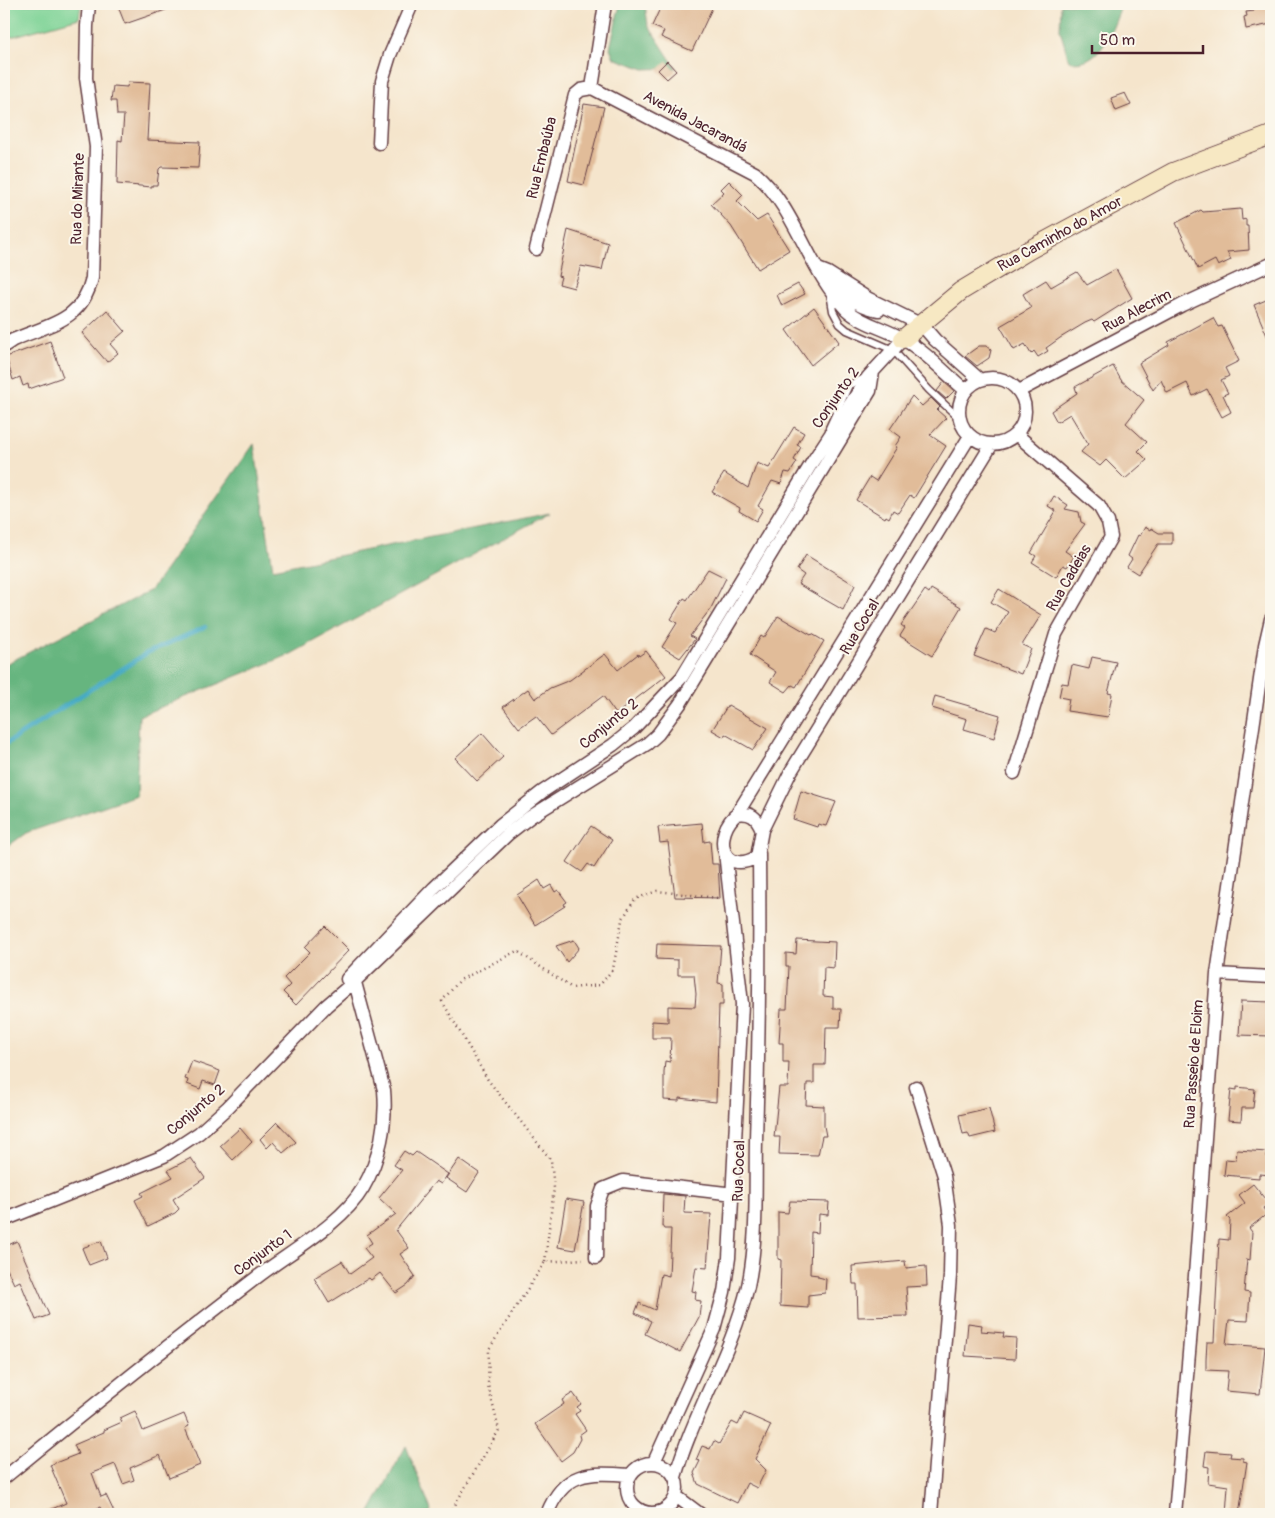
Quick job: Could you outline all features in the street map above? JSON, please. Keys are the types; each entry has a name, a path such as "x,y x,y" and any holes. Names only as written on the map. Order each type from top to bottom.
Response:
{"street":[{"name":"Rua do Mirante","path":"4,346 13,340 75,312 85,300 91,283 96,147 86,78 89,4"},
{"path":"379,143 382,81 390,55 412,4"},
{"path":"592,88 605,4"},
{"name":"Rua Embaúba","path":"536,249 575,95 581,90 592,88"},
{"name":"Avenida Jacarandá","path":"592,88 755,173 773,191 823,271 828,287 847,309 898,344 923,352 965,390"},
{"name":"Rua Caminho do Amor","path":"871,375 898,344 961,292 1029,250 1173,172 1271,135"},
{"name":"Rua Alecrim","path":"1019,391 1182,305 1271,264"},
{"path":"823,271 893,312 922,324 935,340 979,380"},
{"name":"Conjunto 2","path":"504,830 537,813 647,744 658,734 687,680 871,375"},
{"path":"994,377 1008,381 1019,391 1025,405 1024,420 1016,434 1005,441 992,444 970,436 963,428 958,418 959,403 965,390 979,380 994,377"},
{"name":"Rua Cadeias","path":"1014,774 1056,634 1111,537 1108,522 1099,506 1016,434"},
{"name":"Rua Cocal","path":"736,814 970,436"},
{"name":"Rua Cocal","path":"762,830 790,773 992,444"},
{"name":"Rua Passeio de Eloim","path":"1176,1514 1217,974 1260,674 1271,619"},
{"name":"Conjunto 2","path":"4,1220 164,1156 199,1133 228,1107 354,977 434,888 504,830 542,792 613,745 687,680"},
{"path":"747,813 758,819 762,830 757,857 745,863 737,863 725,852 723,840 725,828 736,814 747,813"},
{"name":"Rua Cocal","path":"654,1462 714,1329 720,1311 729,1258 734,1194 742,1004 725,852"},
{"name":"Rua Cocal","path":"675,1477 681,1456 742,1311 753,1259 760,1017 759,853"},
{"path":"1217,974 1271,977"},
{"name":"Conjunto 1","path":"4,1478 121,1381 266,1269 314,1236 350,1204 362,1189 378,1151 386,1110 384,1090 354,977"},
{"path":"916,1087 944,1176 951,1225 949,1285 931,1514"},
{"path":"596,1258 597,1206 603,1189 623,1181 734,1194"},
{"path":"654,1462 667,1466 675,1477 677,1486 676,1496 665,1509 638,1512 627,1494 626,1484 630,1475 640,1465 654,1462"},
{"path":"547,1514 561,1488 572,1479 598,1472 630,1475"},
{"path":"676,1496 700,1514"}],"lane":[{"path":"898,344 929,390 958,418"}],"path":[{"path":"452,1514 456,1503 499,1430 488,1385 488,1349 545,1262 554,1188 551,1160 488,1080 442,1001 460,980 517,951 572,988 600,985 612,969 622,920 635,899 657,891 730,899"},
{"path":"545,1262 596,1258"}],"green space":[{"path":"4,4 81,4 79,18 4,39"},
{"path":"620,4 645,4 648,25 676,68 644,69 614,58 610,48"},
{"path":"1061,4 1122,4 1110,34 1104,44 1090,58 1080,62 1069,61 1060,30"},
{"path":"254,444 273,569 550,513 291,654 139,716 136,795 26,833 4,849 4,665 151,590"},
{"path":"406,1446 431,1510 429,1514 369,1514"}],"building":[{"path":"117,4 176,4 177,6 125,24"},
{"path":"662,4 714,4 692,51 661,37 664,31 652,26"},
{"path":"1253,4 1271,4 1271,24 1246,29 1244,17 1247,16 1246,12 1254,11"},
{"path":"667,61 676,71 667,79 658,70"},
{"path":"128,82 150,83 147,140 200,142 198,168 161,167 159,169 157,185 152,185 152,187 117,184 118,140 122,141 124,115 117,115 116,101 111,101 113,86 127,87"},
{"path":"1125,93 1131,105 1116,111 1111,98"},
{"path":"584,104 604,107 584,185 568,181"},
{"path":"729,181 743,195 737,201 757,221 767,215 789,250 758,269 731,226 711,204 724,192 721,189"},
{"path":"1241,209 1242,220 1246,219 1246,226 1248,226 1249,250 1227,252 1231,260 1218,266 1215,260 1198,269 1176,223 1201,210 1203,212"},
{"path":"568,230 608,243 602,270 581,266 574,288 559,284 561,277 558,276"},
{"path":"1116,269 1132,298 1094,322 1092,320 1085,323 1060,338 1046,348 1048,351 1038,357 1034,351 1031,354 1025,344 1014,350 1000,326 1031,308 1023,294 1046,280 1051,287 1077,272 1087,285"},
{"path":"798,284 805,294 782,306 777,295"},
{"path":"1271,298 1271,345 1254,305"},
{"path":"814,307 839,342 811,365 786,330"},
{"path":"107,310 125,331 110,344 118,353 107,362 82,333"},
{"path":"1213,318 1218,327 1222,326 1239,361 1225,368 1229,376 1221,380 1228,393 1223,395 1231,412 1222,417 1207,389 1193,396 1187,383 1167,393 1161,380 1153,390 1139,363 1169,345 1168,342"},
{"path":"50,341 63,377 29,389 28,384 23,386 20,377 13,380 6,357"},
{"path":"979,346 986,346 991,350 989,358 977,366 965,356"},
{"path":"1113,366 1121,380 1144,400 1126,423 1147,442 1138,451 1147,460 1125,479 1106,460 1100,466 1081,452 1088,444 1070,414 1057,422 1051,411 1077,393 1075,387"},
{"path":"944,382 954,391 946,399 937,391"},
{"path":"912,396 922,406 931,398 940,407 937,410 946,418 930,435 946,446 914,498 910,495 898,513 893,510 889,518 886,516 885,518 856,500 870,477 876,481 897,447 895,446 901,437 890,429"},
{"path":"794,427 804,433 797,445 801,447 794,460 797,462 790,473 785,472 781,484 772,481 758,506 763,509 756,521 739,511 740,508 712,492 724,473 748,488 757,463 769,468"},
{"path":"1054,496 1068,505 1065,509 1079,512 1081,522 1085,524 1065,551 1074,557 1067,567 1063,565 1056,577 1032,562 1036,556 1031,553 1056,511 1048,506"},
{"path":"1145,527 1159,533 1172,533 1172,544 1158,544 1138,574 1127,567 1132,559 1128,556 1138,535 1140,536"},
{"path":"806,555 855,585 843,610 798,584 804,575 797,570"},
{"path":"708,569 726,578 711,608 690,636 695,639 680,658 662,647 677,623 671,619 684,598 687,600"},
{"path":"931,589 961,607 932,656 900,636 905,628 901,625 925,590 929,593"},
{"path":"999,589 1041,615 1022,645 1031,649 1021,674 974,656 986,629 995,633 1008,612 991,602"},
{"path":"778,616 824,641 796,687 792,685 786,692 770,682 776,672 750,655 761,636 764,638"},
{"path":"646,651 666,676 616,714 603,696 551,735 536,716 519,728 503,707 528,689 535,699 550,688 570,680 605,654 618,670 638,654 639,656"},
{"path":"1092,657 1116,662 1108,693 1112,694 1108,717 1067,711 1069,699 1059,697 1062,683 1068,684 1072,665 1089,669"},
{"path":"935,696 1000,715 994,738 964,729 967,719 932,708"},
{"path":"728,705 768,728 753,750 725,734 724,737 712,730"},
{"path":"482,733 503,757 477,781 455,758"},
{"path":"801,791 836,802 826,826 818,824 817,827 793,819"},
{"path":"702,823 704,842 710,841 712,864 718,864 720,898 675,897 668,842 660,843 658,827"},
{"path":"591,826 612,840 594,868 588,864 582,872 567,862"},
{"path":"539,880 544,889 551,885 555,892 558,890 567,902 564,904 565,906 535,925 517,895"},
{"path":"325,926 349,950 296,1005 283,992 290,985 284,978 310,952 305,947"},
{"path":"574,940 579,948 567,962 556,946"},
{"path":"797,940 835,942 834,968 824,967 823,996 833,997 833,1009 841,1009 840,1027 826,1027 825,1065 814,1065 814,1083 807,1083 806,1105 824,1106 826,1136 822,1136 818,1155 779,1154 780,1137 774,1137 779,1087 788,1087 789,1062 783,1062 783,1043 779,1043 781,1009 787,1009 789,966 786,966 786,953 796,954"},
{"path":"657,944 721,946 718,983 723,984 723,1005 719,1005 716,1102 679,1098 679,1101 664,1100 665,1061 670,1062 671,1038 652,1038 652,1021 668,1022 668,1006 695,1007 696,994 694,975 678,975 678,960 656,959"},
{"path":"1241,1001 1271,1002 1271,1036 1239,1035"},
{"path":"192,1061 220,1071 215,1085 203,1081 200,1089 187,1084 188,1080 185,1079"},
{"path":"1237,1087 1255,1089 1253,1108 1242,1108 1241,1121 1228,1120 1231,1089 1237,1090"},
{"path":"989,1108 995,1132 970,1138 968,1133 963,1134 959,1115"},
{"path":"277,1122 296,1142 283,1153 273,1142 267,1148 260,1139"},
{"path":"240,1128 252,1142 233,1160 220,1146"},
{"path":"1237,1150 1267,1152 1266,1156 1271,1156 1271,1175 1259,1174 1259,1178 1224,1175 1226,1159 1236,1160"},
{"path":"404,1151 412,1156 416,1152 448,1174 441,1184 436,1181 396,1230 409,1248 400,1254 415,1276 408,1285 396,1293 380,1273 329,1303 314,1278 342,1261 350,1274 372,1258 364,1248 372,1243 367,1235 396,1214 379,1198 402,1170 394,1165"},
{"path":"191,1158 205,1178 173,1199 179,1209 175,1213 148,1226 135,1200 143,1196 141,1193 173,1177 168,1170"},
{"path":"459,1159 479,1173 467,1192 446,1178"},
{"path":"1253,1184 1269,1204 1263,1208 1267,1214 1249,1228 1252,1232 1250,1260 1247,1259 1244,1292 1250,1293 1248,1321 1229,1320 1226,1344 1265,1347 1260,1394 1226,1391 1228,1371 1206,1370 1207,1342 1214,1342 1219,1239 1229,1240 1230,1220 1227,1217 1245,1203 1239,1195"},
{"path":"663,1194 685,1196 684,1213 711,1214 707,1268 696,1267 692,1291 696,1292 695,1300 701,1301 699,1317 680,1352 645,1334 651,1321 635,1313 639,1303 655,1310 661,1274 669,1276 671,1229 664,1229 662,1226"},
{"path":"566,1199 584,1202 575,1250 558,1247"},
{"path":"790,1201 829,1202 828,1215 819,1214 818,1233 811,1232 810,1274 826,1279 825,1293 808,1295 808,1308 780,1306 781,1260 778,1259 778,1212 788,1213"},
{"path":"17,1241 49,1315 36,1320 20,1281 14,1284 7,1269 4,1271 4,1247"},
{"path":"101,1241 107,1258 89,1265 82,1248"},
{"path":"905,1261 906,1268 926,1266 927,1286 906,1287 908,1316 858,1317 857,1284 853,1284 852,1266"},
{"path":"968,1323 982,1325 981,1331 1004,1333 1003,1337 1016,1338 1015,1359 965,1356"},
{"path":"573,1393 581,1404 577,1407 580,1411 575,1414 586,1430 579,1435 580,1439 573,1452 561,1461 535,1424 564,1404 562,1400"},
{"path":"135,1411 143,1431 184,1414 189,1426 185,1428 200,1465 169,1478 160,1455 130,1468 134,1480 123,1484 115,1464 92,1473 101,1497 106,1495 115,1514 103,1514 100,1507 83,1514 40,1514 66,1503 50,1465 78,1454 74,1445 122,1422 120,1418"},
{"path":"744,1413 771,1425 755,1459 766,1470 757,1488 747,1483 737,1503 698,1484 694,1473 700,1461 696,1460 702,1446 710,1449 714,1441 719,1444 732,1422 738,1425"},
{"path":"1206,1451 1231,1453 1230,1457 1243,1458 1243,1461 1247,1462 1239,1514 1226,1514 1228,1486 1208,1483 1209,1467 1204,1466"}],"waterway":[{"path":"4,745 147,653 205,627"}]}
